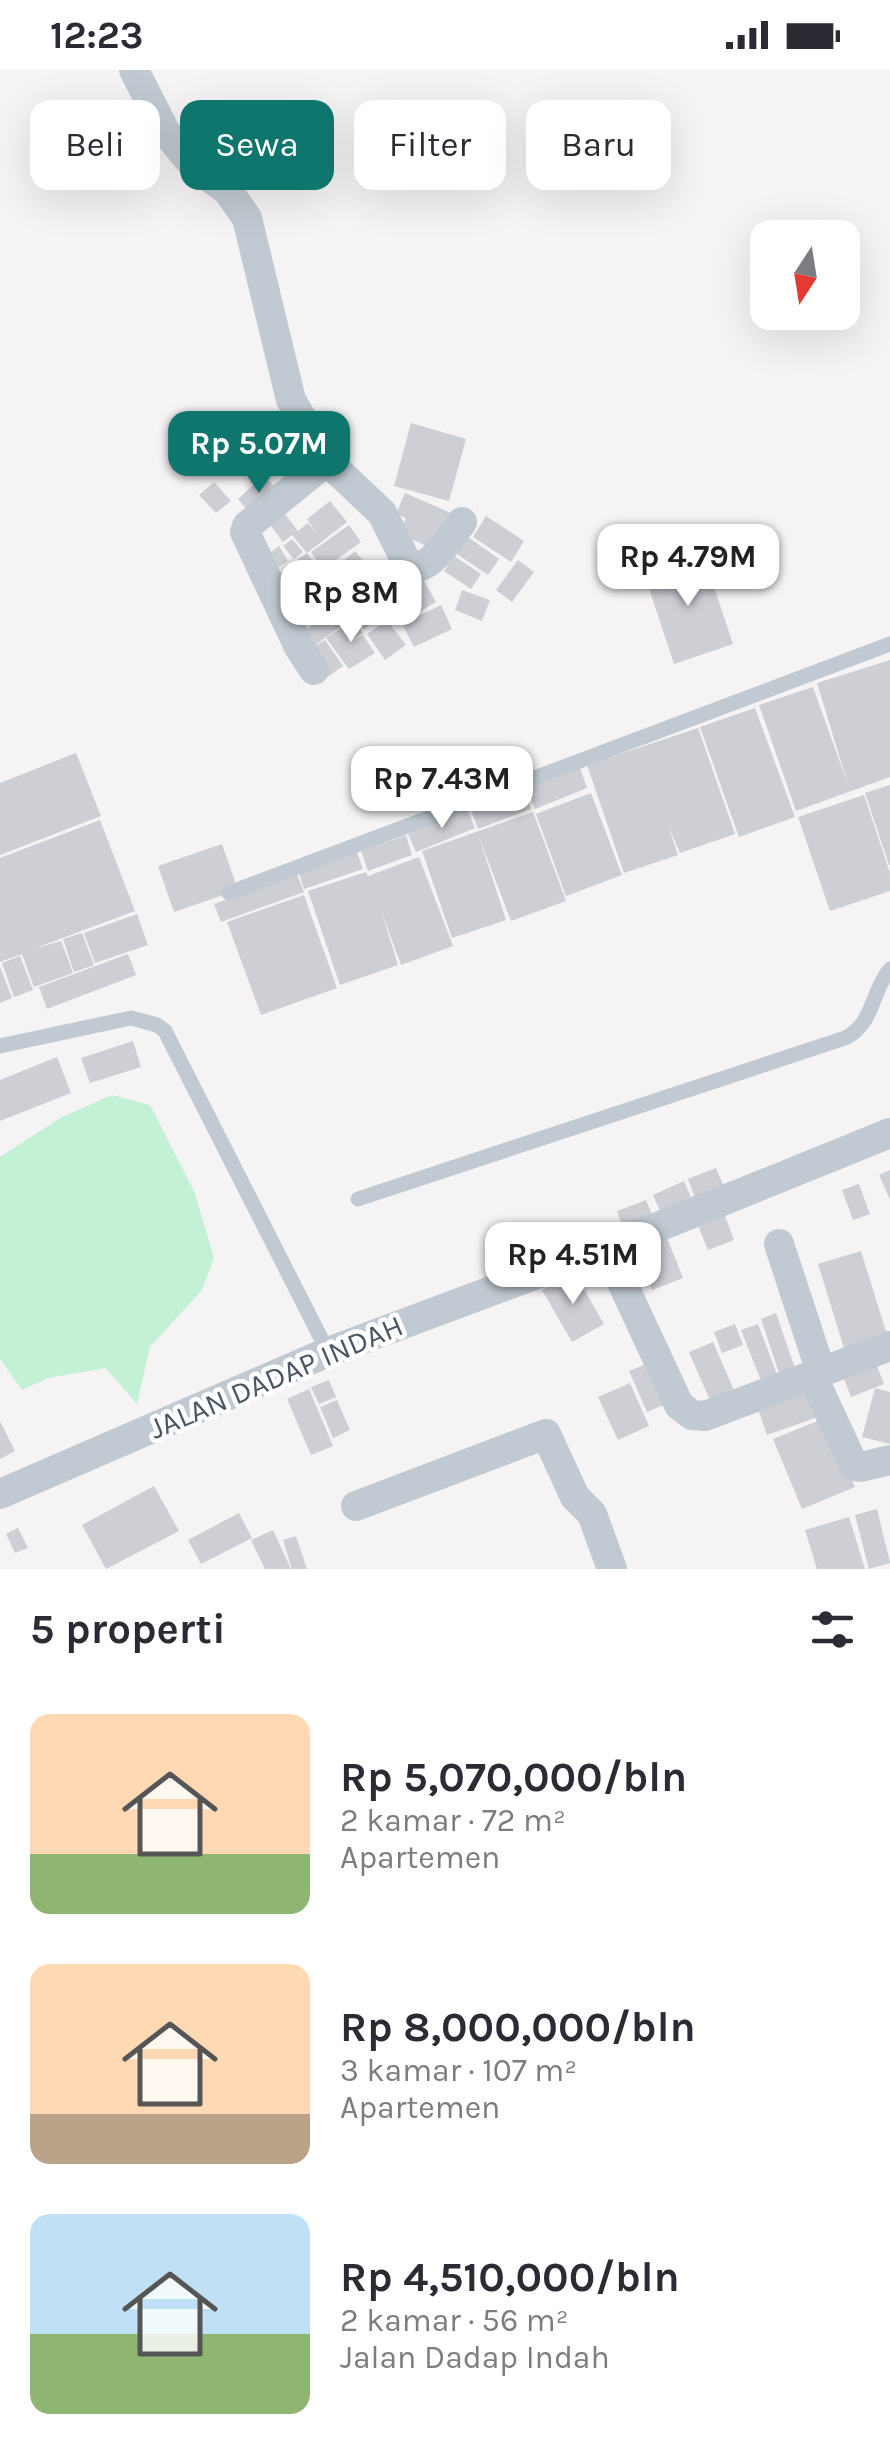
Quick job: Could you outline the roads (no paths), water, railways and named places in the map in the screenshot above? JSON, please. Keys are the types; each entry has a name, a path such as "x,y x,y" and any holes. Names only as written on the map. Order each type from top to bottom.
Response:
{"street":[{"path":"134,70 166,130 194,166 228,191 247,218 290,400 327,461 382,513 408,567 426,566 462,522"},
{"path":"314,670 246,532 247,526 327,461"},
{"name":"JALAN DADAP INDAH","path":"0,1494 328,1352 606,1248 890,1133"},
{"path":"779,1244 816,1373 854,1466 890,1460"},
{"path":"606,1248 684,1410 705,1416 890,1346"},
{"path":"356,1506 546,1434 576,1499 592,1514 612,1569"}],"lane":[{"path":"229,894 890,644"},
{"path":"358,1199 845,1038 865,1023 879,984 890,969"},
{"path":"0,1046 132,1018 165,1031 328,1352"}]}
